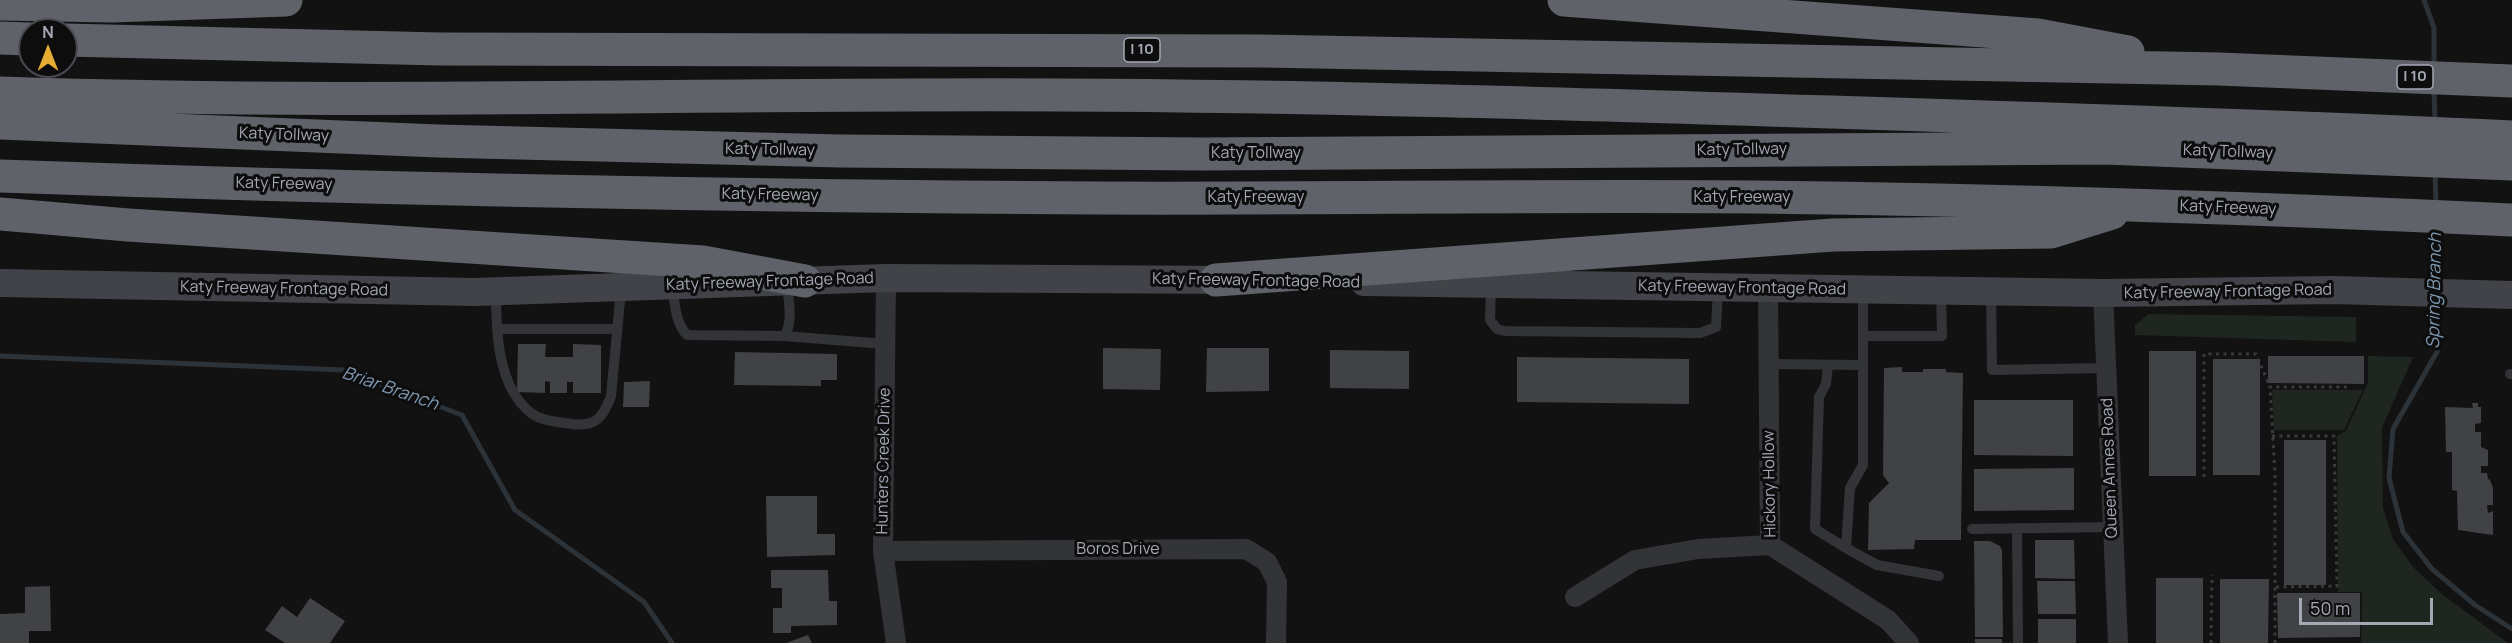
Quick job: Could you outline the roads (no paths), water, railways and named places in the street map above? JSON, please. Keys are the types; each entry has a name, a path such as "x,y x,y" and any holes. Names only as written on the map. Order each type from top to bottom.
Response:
{"highway":[{"path":"0,4 112,6 286,0"},
{"path":"1564,0 2038,34 2218,69"},
{"path":"0,38 18,39"},
{"name":"I 10","path":"78,40 440,49 1263,51 2218,69 2512,81"},
{"name":"Katy Tollway","path":"0,93 224,97 829,94 1268,97 1538,102 2317,141 2512,164"},
{"name":"Katy Tollway","path":"0,123 438,141 841,151 1213,154 2105,148 2512,137"},
{"name":"Katy Freeway","path":"0,176 169,182 852,196 1749,197 2139,205 2512,220"},
{"path":"1216,280 1833,236 2051,232 2139,205"},
{"path":"0,214 128,225 703,262 796,281"}],"main road":[{"name":"Katy Freeway Frontage Road","path":"0,283 496,291 886,278 1216,280 2103,293 2334,290 2508,295"}],"street":[{"name":"Hunters Creek Drive","path":"886,278 883,551 896,643"},
{"name":"Hickory Hollow","path":"1768,288 1770,545 1888,620 1909,643"},
{"name":"Queen Annes Road","path":"2103,293 2118,643"},
{"path":"1575,597 1635,560 1698,549 1770,545"},
{"name":"Boros Drive","path":"883,551 1246,549 1267,562 1277,582 1276,643"}],"lane":[{"path":"784,336 789,322 796,281"},
{"path":"1491,284 1490,320 1497,329 1505,331 1700,333 1716,327 1719,288"},
{"path":"672,285 678,320 681,329 687,335 784,336 885,344"},
{"path":"496,291 497,329 503,367 519,400 532,414 552,422 580,425 597,421 606,410 611,396 621,287"},
{"path":"1846,548 1850,488 1863,465 1863,290"},
{"path":"1863,336 1942,336 1941,291"},
{"path":"1991,292 1992,370 2106,368"},
{"path":"497,329 617,329"},
{"path":"1769,364 1863,365"},
{"path":"1828,365 1826,384 1819,397 1815,529 1877,565 1939,576"},
{"path":"1972,529 2113,527"},
{"path":"2017,528 2018,643"}],"waterway":[{"name":"Spring Branch","path":"2424,0 2434,28 2434,66"},
{"name":"Spring Branch","path":"2434,87 2435,123"},
{"name":"Spring Branch","path":"2435,171 2436,207"},
{"name":"Spring Branch","path":"2436,228 2437,285"},
{"name":"Spring Branch","path":"2437,300 2437,352 2393,429 2389,478 2403,532 2432,569 2475,605 2512,629"},
{"name":"Briar Branch","path":"0,356 343,370 462,415 515,510 644,602 672,643"}]}
